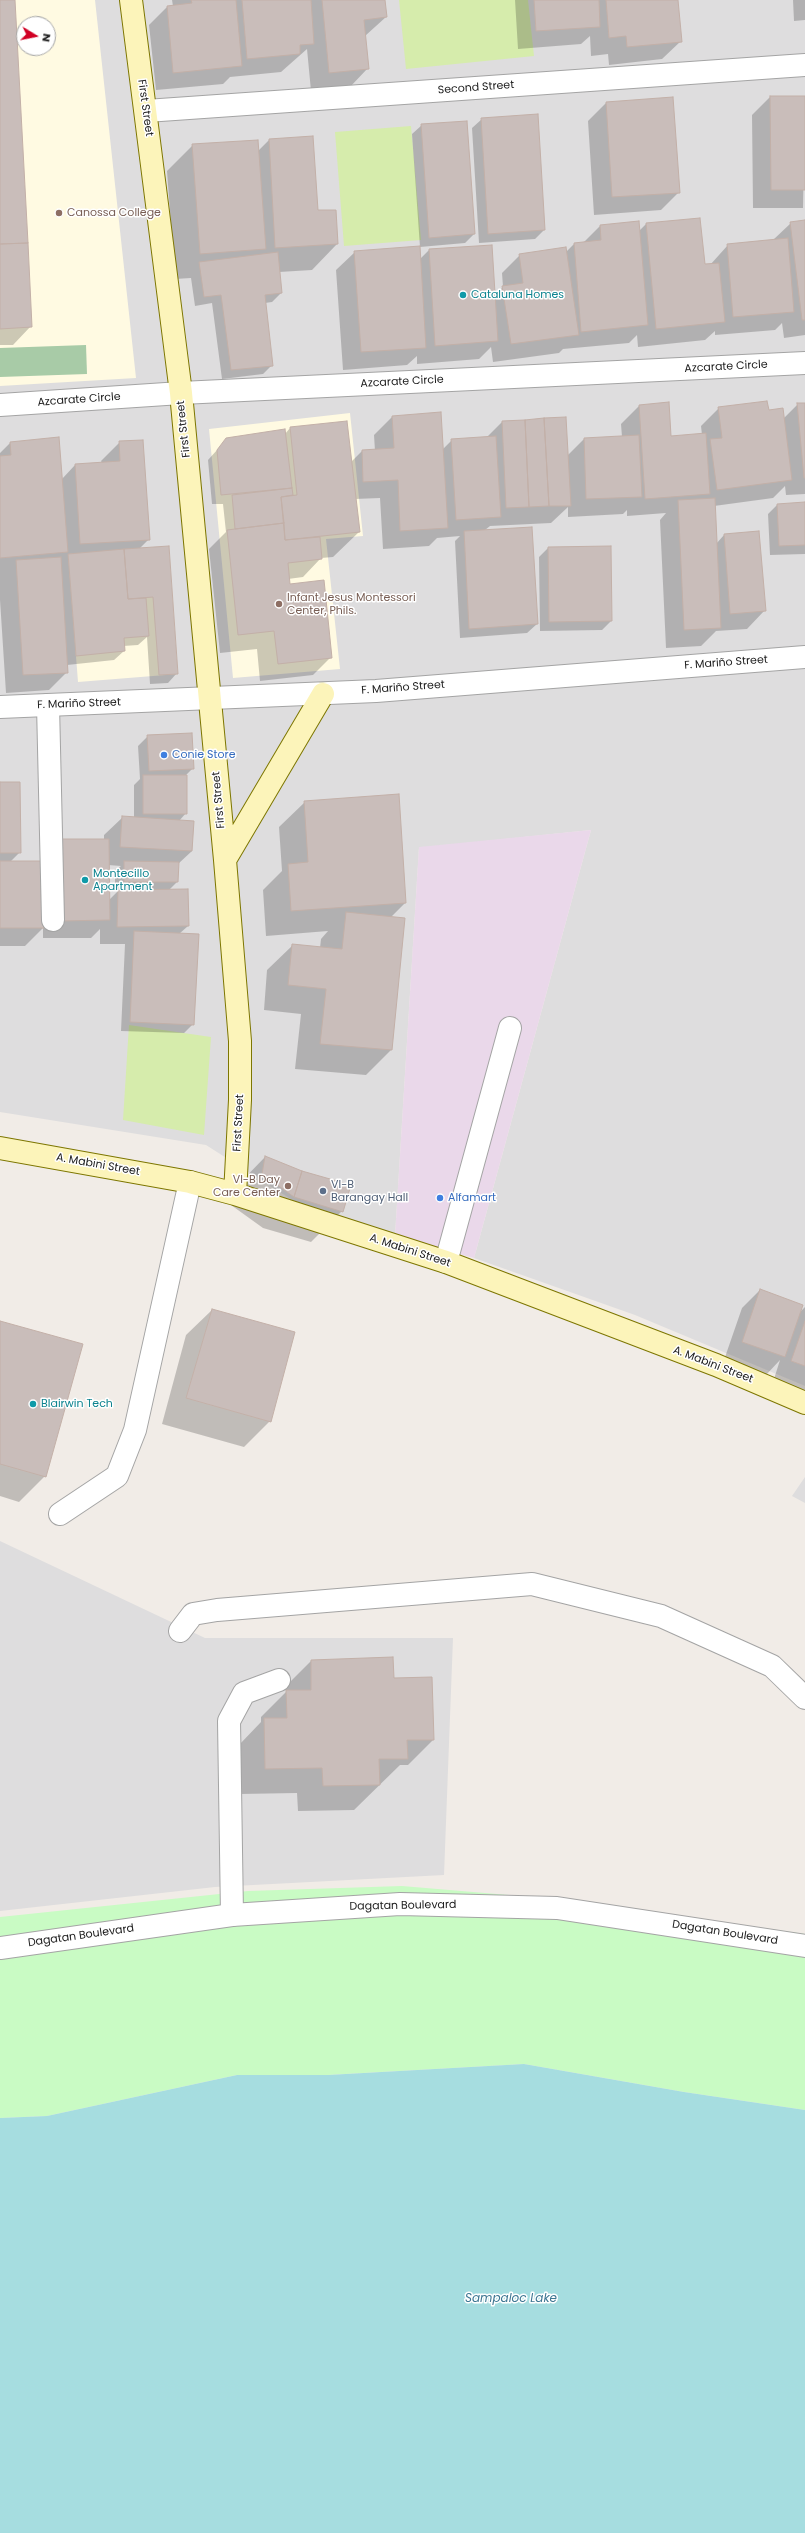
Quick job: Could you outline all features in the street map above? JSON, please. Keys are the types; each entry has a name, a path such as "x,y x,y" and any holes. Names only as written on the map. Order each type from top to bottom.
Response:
{"street":[{"name":"First Street","path":"131,0 181,393 225,860 240,1041 240,1100 235,1194"},
{"name":"Second Street","path":"146,111 805,65"},
{"name":"Azcarate Circle","path":"0,405 181,393 805,363"},
{"name":"F. Mariño Street","path":"0,707 210,700 323,694 805,657"},
{"name":"First Street","path":"225,860 323,694"},
{"path":"48,705 53,920"},
{"path":"446,1262 510,1028"},
{"name":"A. Mabini Street","path":"0,1148 190,1182 235,1194 446,1262 716,1365 805,1403"},
{"path":"60,1514 117,1476 135,1430 190,1182"},
{"path":"180,1632 193,1614 217,1610 532,1584 661,1616 772,1666 805,1698"},
{"path":"232,1915 229,1721 244,1693 279,1680"},
{"name":"Dagatan Boulevard","path":"0,1948 232,1915 400,1904 557,1908 805,1946"}],"shaded area":[{"path":"0,0 805,0 805,1386 635,1315 474,1258 591,830 419,848 395,1236 300,1205 206,1145 0,1112"},
{"name":"Canossa College","path":"0,0 95,0 136,378 0,386"},
{"name":"Infant Jesus Montessori Center, Phils.","path":"350,413 363,536 326,539 340,669 233,678 209,429"},
{"path":"169,546 178,674 78,682 68,554"},
{"path":"591,830 474,1258 395,1236 419,847"},
{"path":"805,1477 805,1503 792,1496"},
{"path":"0,1541 205,1638 453,1638 444,1875 215,1887 0,1911"}],"green space":[{"path":"399,0 528,0 534,56 406,69"},
{"path":"411,126 421,240 344,246 335,132"},
{"path":"86,345 87,374 0,377 0,348"},
{"path":"129,1025 211,1037 204,1135 123,1120"},
{"path":"402,1886 556,1899 805,1934 805,2110 684,2092 524,2064 328,2075 237,2075 47,2116 0,2118 0,1917 248,1891"}],"water":[{"name":"Sampaloc Lake","path":"524,2064 684,2092 805,2110 805,2533 0,2533 0,2118 47,2116 237,2075 328,2075"}],"building":[{"path":"0,0 15,0 16,56 18,56 28,243 0,244"},
{"path":"191,0 236,0 242,66 173,73 167,6 192,3"},
{"path":"242,0 311,0 314,44 300,45 300,54 247,59"},
{"path":"322,0 385,0 387,17 364,20 369,69 329,73"},
{"path":"534,0 599,0 600,27 536,31"},
{"path":"606,0 678,0 682,42 627,47 626,36 609,38"},
{"path":"770,96 805,96 805,190 771,190"},
{"path":"673,97 680,193 612,197 606,102"},
{"path":"538,114 545,230 488,234 481,118"},
{"path":"467,121 475,234 429,238 421,124"},
{"path":"313,136 318,210 336,210 338,244 275,248 269,139"},
{"path":"258,140 266,249 200,254 192,144"},
{"path":"700,218 705,264 719,263 725,322 656,329 646,223"},
{"path":"805,220 805,320 802,320 790,222"},
{"path":"639,221 648,325 581,332 574,243 601,240 600,225"},
{"path":"788,238 794,312 733,317 727,244"},
{"path":"28,243 32,327 0,329 0,244"},
{"name":"Cataluna Homes","path":"492,245 498,341 435,346 429,249"},
{"path":"420,246 426,348 361,352 354,251"},
{"path":"566,247 579,335 511,344 502,286 523,283 519,254"},
{"path":"278,252 282,293 265,295 273,366 231,370 221,295 204,297 199,262"},
{"path":"767,401 769,410 783,408 792,480 717,490 710,439 722,438 718,407"},
{"path":"669,402 671,436 706,433 710,494 645,499 639,405"},
{"path":"797,403 805,403 805,478 804,478"},
{"path":"441,412 448,528 400,531 398,480 363,482 362,450 394,448 392,416"},
{"path":"566,417 571,506 549,506 544,418"},
{"path":"544,418 549,506 529,507 525,420"},
{"path":"525,420 529,507 506,508 502,421"},
{"path":"347,421 360,532 285,540 281,497 297,495 290,427"},
{"path":"285,429 292,488 221,495 217,450 226,438"},
{"path":"639,435 642,497 586,499 584,438"},
{"path":"496,436 501,517 456,520 451,439"},
{"path":"59,437 68,552 0,558 0,456 11,455 10,442"},
{"path":"143,440 150,540 80,544 75,464 120,461 119,441"},
{"path":"292,488 293,495 281,497 284,523 235,529 232,495"},
{"path":"715,498 721,628 684,630 678,500"},
{"path":"805,502 805,545 779,546 777,504"},
{"path":"284,523 285,540 320,537 322,559 288,563 290,584 324,580 332,658 278,664 274,631 238,635 227,530"},
{"path":"532,527 538,624 469,629 464,531"},
{"path":"759,531 766,611 730,614 724,534"},
{"path":"169,546 178,674 159,675 153,597 128,599 124,549"},
{"path":"611,546 612,621 549,622 548,547"},
{"path":"124,549 128,599 146,598 149,636 124,638 125,651 76,656 68,554"},
{"path":"61,557 68,673 23,675 16,560"},
{"path":"192,733 194,769 149,771 147,735"},
{"path":"143,775 187,775 187,814 143,814"},
{"path":"0,782 20,782 21,853 0,853"},
{"path":"399,794 406,903 291,911 288,864 308,862 304,801"},
{"path":"122,816 194,821 192,851 120,847"},
{"name":"Montecillo Apartment","path":"60,839 109,839 110,920 61,921"},
{"path":"0,861 44,861 44,928 0,928"},
{"path":"124,861 179,862 178,882 124,882"},
{"path":"188,889 189,926 117,927 118,890"},
{"path":"346,912 405,918 392,1050 320,1044 326,989 288,985 292,944 342,949"},
{"path":"134,931 199,934 194,1025 130,1022"},
{"name":"VI-B Day Care Center","path":"265,1156 302,1171 294,1197 262,1174"},
{"name":"VI-B Barangay Hall","path":"302,1171 351,1185 343,1212 294,1197"},
{"path":"760,1289 803,1305 785,1357 742,1342"},
{"path":"212,1309 295,1332 271,1422 186,1398"},
{"name":"Blairwin Tech","path":"0,1321 83,1344 46,1477 0,1464"},
{"path":"805,1321 805,1366 791,1361"},
{"path":"393,1657 394,1678 432,1677 434,1740 407,1740 408,1759 379,1759 380,1785 323,1786 322,1768 265,1769 264,1718 287,1718 286,1690 311,1690 311,1660"}],"place":[{"name":"Canossa College","path":"59,213"},
{"name":"Cataluna Homes","path":"463,295"},
{"name":"Infant Jesus Montessori Center, Phils.","path":"279,604"},
{"name":"Conie Store","path":"164,755"},
{"name":"Montecillo Apartment","path":"85,880"},
{"name":"VI-B Day Care Center","path":"288,1186"},
{"name":"VI-B Barangay Hall","path":"323,1191"},
{"name":"Alfamart","path":"440,1198"},
{"name":"Blairwin Tech","path":"33,1404"}]}
